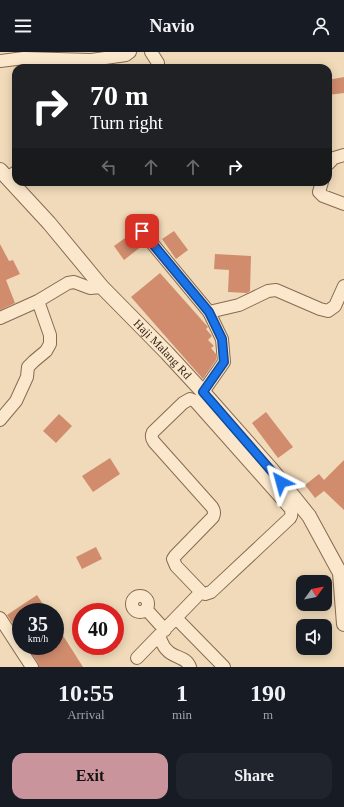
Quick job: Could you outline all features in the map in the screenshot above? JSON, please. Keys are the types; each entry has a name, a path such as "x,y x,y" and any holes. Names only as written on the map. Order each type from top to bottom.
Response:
{"street":[{"path":"0,61 25,63 94,64 126,55 130,52"},
{"path":"151,52 158,64"},
{"path":"332,160 344,155"},
{"name":"Haji Malang Rd","path":"19,186 102,287 203,392 272,470 309,516 340,573 344,624"},
{"path":"321,186 320,192 323,196 344,204"},
{"path":"142,231 209,312 222,339 224,362 203,392"},
{"path":"0,318 38,301 68,283 74,282 90,288 102,287"},
{"path":"209,312 239,305 268,291 276,290 328,311 335,306 344,286"},
{"path":"0,420 16,402 27,377 28,367 46,351 50,344 50,335 38,301"},
{"path":"190,399 195,401 290,508 292,515 211,592 205,594 201,592 176,566 173,559 213,517 214,510 151,438 153,432 183,403 190,399"},
{"path":"137,658 201,592"},
{"path":"146,609 162,633 166,650 187,662 190,667"},
{"path":"0,618 32,667"},
{"path":"176,618 224,667"}],"building":[{"path":"344,77 344,93 332,94 332,79"},
{"path":"174,231 188,250 176,259 162,239"},
{"path":"132,233 142,246 124,260 114,246"},
{"path":"0,244 9,261 13,260 20,274 6,280 15,303 0,310"},
{"path":"215,254 251,256 250,291 247,293 228,292 229,270 214,269"},
{"path":"160,273 208,327 206,329 212,336 208,340 214,346 211,348 216,354 216,360 203,379 131,297"},
{"path":"266,412 293,447 278,458 252,423"},
{"path":"59,414 72,426 56,443 43,431"},
{"path":"110,458 120,474 93,492 82,476"},
{"path":"344,460 344,510 324,491 315,498 305,485 319,474 324,480"},
{"path":"96,547 102,559 82,569 76,557"},
{"path":"37,595 42,603 25,603"},
{"path":"12,612 12,622 7,615"},
{"path":"64,637 72,650 72,655 75,655 83,667 39,667 33,655 64,655"}],"route":[{"path":"142,231 209,312 222,339 224,362 203,392 281,482"}]}
